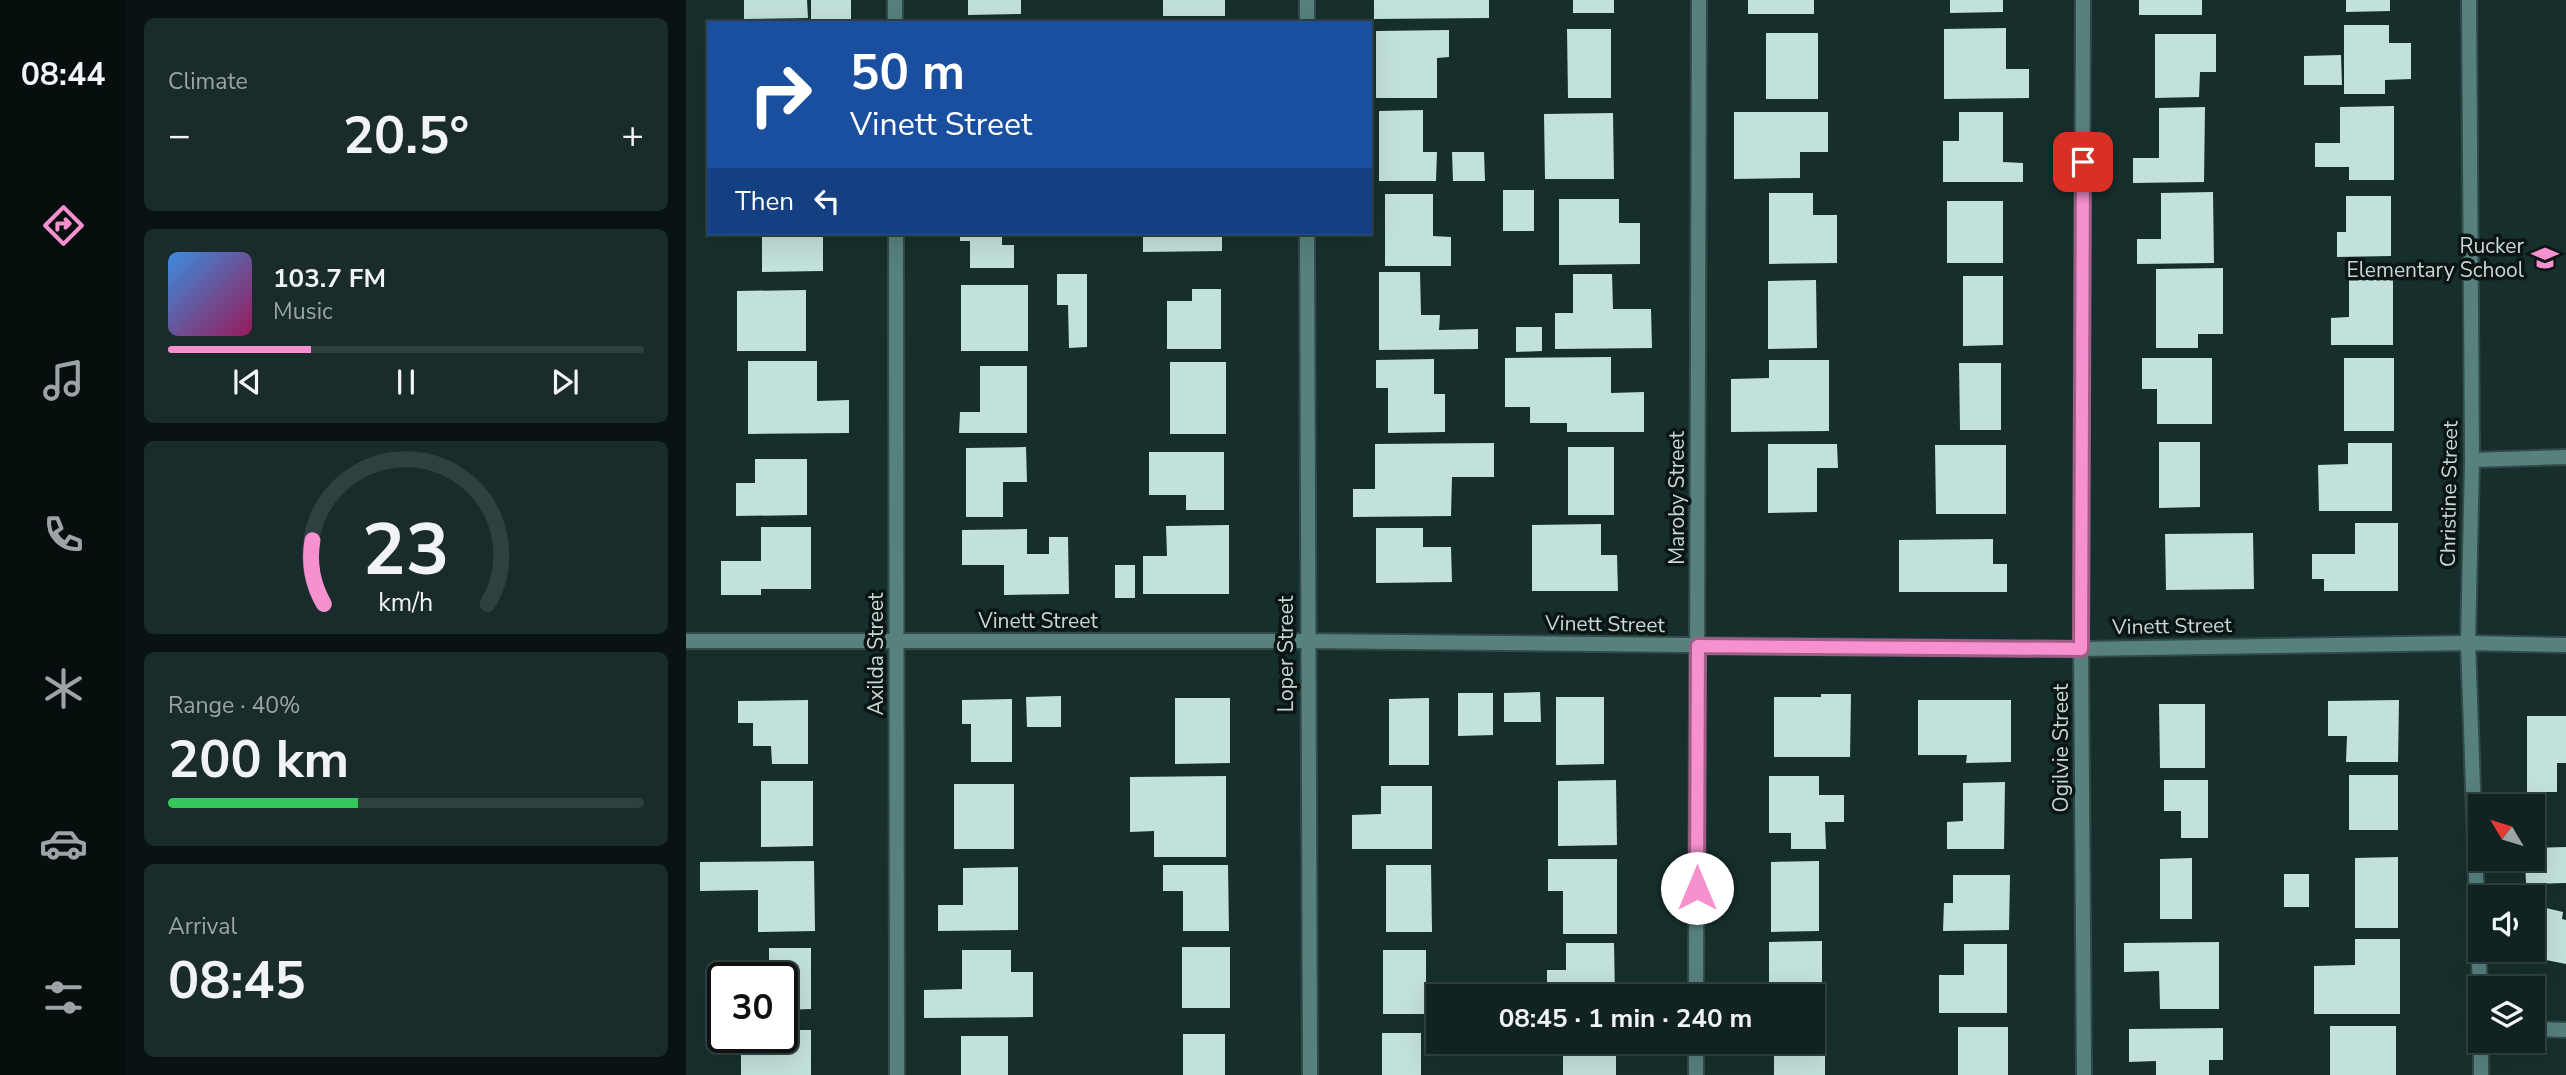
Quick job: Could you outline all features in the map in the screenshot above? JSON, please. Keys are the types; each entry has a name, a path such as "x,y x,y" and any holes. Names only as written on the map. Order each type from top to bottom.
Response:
{"street":[{"path":"895,0 895,21"},
{"path":"1307,0 1307,21"},
{"name":"Maroby Street","path":"1696,984 1699,0"},
{"name":"Ogilvie Street","path":"2083,0 2081,649 2084,1075"},
{"name":"Christine Street","path":"2469,0 2472,460 2468,643 2480,976"},
{"name":"Axilda Street","path":"896,235 897,1075"},
{"name":"Loper Street","path":"1307,235 1310,1075"},
{"path":"2472,460 2566,457"},
{"name":"Vinett Street","path":"686,641 1307,641 2081,649 2468,643 2566,645"},
{"path":"2545,1029 2566,1030"},
{"path":"2481,1053 2481,1075"},
{"path":"1696,1054 1696,1075"}],"building":[{"path":"744,0 807,0 808,18 744,19"},
{"path":"811,0 851,0 851,19 811,20"},
{"path":"968,0 1021,0 1021,14 968,15"},
{"path":"1163,0 1225,0 1225,16 1163,16"},
{"path":"1374,0 1489,0 1489,18 1374,19"},
{"path":"1573,0 1614,0 1614,13 1573,13"},
{"path":"1748,0 1814,0 1814,14 1748,14"},
{"path":"1950,0 2003,0 2003,12 1950,13"},
{"path":"2139,0 2202,0 2202,15 2139,15"},
{"path":"2346,0 2390,0 2390,11 2346,12"},
{"path":"2344,25 2389,25 2389,43 2411,43 2411,79 2385,80 2385,94 2344,94"},
{"path":"2006,28 2006,69 2029,69 2029,98 1944,99 1944,29"},
{"path":"1567,29 1611,29 1611,98 1568,98"},
{"path":"1449,30 1449,57 1437,58 1437,98 1376,98 1376,31"},
{"path":"1766,33 1818,33 1818,99 1766,99"},
{"path":"2155,34 2216,34 2216,72 2200,72 2199,97 2155,98"},
{"path":"2341,55 2342,85 2304,85 2304,56"},
{"path":"2394,106 2394,180 2349,180 2349,167 2315,167 2315,143 2340,143 2340,107"},
{"path":"2205,107 2204,182 2133,183 2133,158 2159,158 2159,108"},
{"path":"1423,110 1423,152 1437,152 1436,181 1379,181 1379,111"},
{"path":"1734,112 1828,112 1828,152 1800,152 1800,178 1734,179"},
{"path":"1959,112 2003,112 2003,162 2023,163 2023,182 1943,182 1943,141 1959,141"},
{"path":"1613,113 1614,179 1545,179 1544,114"},
{"path":"1452,152 1484,152 1485,181 1453,181"},
{"path":"1503,190 1534,190 1534,231 1503,231"},
{"path":"2213,192 2214,263 2137,264 2137,239 2161,239 2161,193"},
{"path":"1769,193 1813,193 1813,215 1837,215 1837,263 1769,264"},
{"path":"1385,194 1433,194 1433,236 1451,237 1451,266 1385,266"},
{"path":"2346,196 2391,196 2391,256 2337,257 2337,232 2346,232"},
{"path":"1559,199 1619,199 1619,223 1640,223 1640,264 1559,265"},
{"path":"1947,201 2003,201 2003,263 1947,263"},
{"path":"762,235 823,235 823,271 762,272"},
{"path":"960,235 1002,235 1002,245 1014,245 1014,268 970,268 970,241 960,241"},
{"path":"1143,235 1222,235 1222,251 1143,252"},
{"path":"2223,268 2223,334 2198,334 2198,348 2156,348 2156,269"},
{"path":"1379,272 1420,272 1421,315 1440,315 1439,330 1478,329 1478,349 1379,350"},
{"path":"1057,274 1087,274 1087,347 1069,348 1068,305 1057,305"},
{"path":"1573,274 1612,274 1613,309 1651,309 1652,348 1555,349 1555,313 1573,313"},
{"path":"2349,274 2393,274 2393,345 2331,345 2331,318 2349,317"},
{"path":"1963,276 2003,276 2003,345 1963,346"},
{"path":"1816,280 1817,348 1768,349 1768,281"},
{"path":"961,285 1028,285 1028,351 961,351"},
{"path":"1192,289 1221,289 1221,349 1167,349 1167,301 1192,301"},
{"path":"806,290 806,351 737,351 737,291"},
{"path":"1516,327 1542,327 1542,351 1516,352"},
{"path":"1611,357 1611,393 1644,392 1644,432 1567,432 1567,423 1530,423 1530,407 1505,407 1505,358"},
{"path":"2142,358 2212,358 2212,424 2157,424 2157,389 2142,389"},
{"path":"2344,358 2394,358 2394,431 2344,431"},
{"path":"1434,359 1434,394 1445,394 1445,432 1388,433 1388,388 1376,388 1376,360"},
{"path":"1769,360 1829,360 1829,431 1731,432 1731,379 1769,378"},
{"path":"748,361 817,361 817,401 849,400 849,433 748,434"},
{"path":"1170,362 1226,362 1226,434 1170,434"},
{"path":"1959,363 2001,363 2001,430 1960,430"},
{"path":"980,366 1027,366 1027,433 959,433 960,412 980,412"},
{"path":"2159,442 2200,442 2200,507 2159,508"},
{"path":"1494,443 1494,477 1452,477 1451,516 1353,517 1353,489 1375,489 1375,444"},
{"path":"2348,443 2392,443 2392,511 2319,511 2318,465 2348,464"},
{"path":"1768,444 1837,444 1838,468 1817,468 1817,512 1768,513"},
{"path":"1935,445 2006,445 2006,514 1936,514"},
{"path":"1026,447 1027,482 1003,482 1003,517 966,517 966,448"},
{"path":"1568,447 1614,447 1614,515 1568,515"},
{"path":"1149,452 1224,452 1224,510 1186,510 1186,495 1149,495"},
{"path":"755,459 807,459 807,515 736,516 736,483 755,483"},
{"path":"2355,523 2398,523 2398,591 2324,591 2324,579 2312,579 2312,554 2355,554"},
{"path":"1601,524 1601,555 1617,555 1618,591 1532,591 1532,525"},
{"path":"1229,525 1229,594 1143,594 1143,556 1167,556 1166,526"},
{"path":"761,527 811,527 811,589 761,589 761,595 721,595 721,561 761,561"},
{"path":"1376,528 1423,528 1423,547 1451,547 1452,582 1376,583"},
{"path":"1027,529 1027,554 1049,554 1049,537 1068,537 1069,594 1004,595 1004,565 962,565 962,530"},
{"path":"2253,533 2254,589 2166,590 2165,534"},
{"path":"1993,539 1993,564 2007,564 2007,592 1899,592 1899,540"},
{"path":"1115,565 1135,565 1135,598 1115,598"},
{"path":"1540,692 1541,722 1504,722 1504,693"},
{"path":"1458,693 1493,693 1493,735 1458,736"},
{"path":"1821,694 1851,694 1850,757 1774,757 1774,697 1821,697"},
{"path":"1061,696 1061,727 1027,727 1026,697"},
{"path":"1556,697 1604,697 1604,764 1556,765"},
{"path":"1175,698 1230,698 1230,763 1175,764"},
{"path":"1429,698 1429,765 1389,765 1389,699"},
{"path":"1012,699 1012,762 971,762 971,724 962,724 962,700"},
{"path":"808,700 808,764 772,764 771,746 753,746 753,723 738,723 738,701"},
{"path":"1918,700 2011,700 2011,762 1966,763 1967,755 1918,755"},
{"path":"2399,700 2398,762 2346,762 2347,736 2328,736 2328,701"},
{"path":"2159,704 2205,704 2205,768 2160,768"},
{"path":"2527,716 2566,716 2566,763 2557,763 2557,792 2527,792"},
{"path":"2349,775 2398,775 2398,830 2349,830"},
{"path":"1226,776 1226,857 1154,857 1154,831 1130,832 1130,777"},
{"path":"1769,776 1819,776 1819,795 1844,795 1844,822 1825,822 1826,849 1791,849 1791,833 1769,833"},
{"path":"1616,780 1617,845 1558,846 1558,781"},
{"path":"2164,780 2208,780 2208,838 2181,838 2181,811 2164,811"},
{"path":"761,781 813,781 813,846 761,847"},
{"path":"2005,782 2004,849 1947,849 1947,822 1963,821 1963,783"},
{"path":"954,784 1014,784 1014,849 954,849"},
{"path":"1381,786 1432,786 1432,849 1352,849 1352,815 1381,814"},
{"path":"2566,847 2566,883 2526,884 2526,872 2545,871 2545,848"},
{"path":"2398,857 2398,928 2355,928 2355,858"},
{"path":"2192,858 2192,919 2160,919 2160,859"},
{"path":"1548,859 1617,859 1617,934 1563,934 1563,891 1548,891"},
{"path":"814,861 815,931 758,932 758,890 700,891 700,862"},
{"path":"1819,861 1819,931 1771,932 1771,862"},
{"path":"1163,865 1228,865 1229,931 1183,931 1183,891 1163,891"},
{"path":"1386,865 1431,865 1432,932 1386,932"},
{"path":"1018,867 1018,930 938,931 938,905 963,905 963,868"},
{"path":"2284,874 2309,874 2309,907 2284,907"},
{"path":"1953,875 2010,875 2009,930 1943,931 1944,903 1953,903"},
{"path":"2546,908 2563,912 2562,919 2566,920 2566,964 2545,960"},
{"path":"2355,939 2400,939 2400,1014 2314,1014 2314,966 2355,965"},
{"path":"1822,941 1822,984 1769,984 1769,942"},
{"path":"2219,942 2219,1009 2160,1009 2159,971 2124,972 2124,943"},
{"path":"1566,943 1614,943 1615,984 1547,984 1547,970 1566,970"},
{"path":"1964,944 2007,944 2007,1013 1939,1013 1939,975 1964,975"},
{"path":"1182,947 1230,947 1230,1008 1182,1008"},
{"path":"769,948 811,948 811,1009 798,1009 798,962 769,962"},
{"path":"962,950 1011,950 1011,972 1033,972 1033,1017 924,1018 924,990 962,989"},
{"path":"1383,950 1426,950 1426,1014 1383,1014"},
{"path":"2330,1026 2396,1026 2396,1075 2330,1075"},
{"path":"1958,1027 2008,1027 2008,1075 1958,1075"},
{"path":"2223,1028 2223,1060 2209,1060 2209,1075 2156,1075 2156,1061 2129,1062 2129,1029"},
{"path":"798,1030 811,1030 811,1075 741,1075 741,1053 798,1053"},
{"path":"1382,1033 1421,1033 1421,1075 1382,1075"},
{"path":"1183,1034 1225,1034 1225,1075 1183,1075"},
{"path":"961,1036 1008,1036 1008,1075 961,1075"},
{"path":"1563,1054 1616,1054 1616,1075 1563,1075"},
{"path":"1774,1054 1825,1054 1825,1075 1774,1075"}],"place":[{"name":"Rucker Elementary School","path":"2545,258"}],"route":[{"path":"1697,888 1698,646 2081,649 2083,162"}]}
